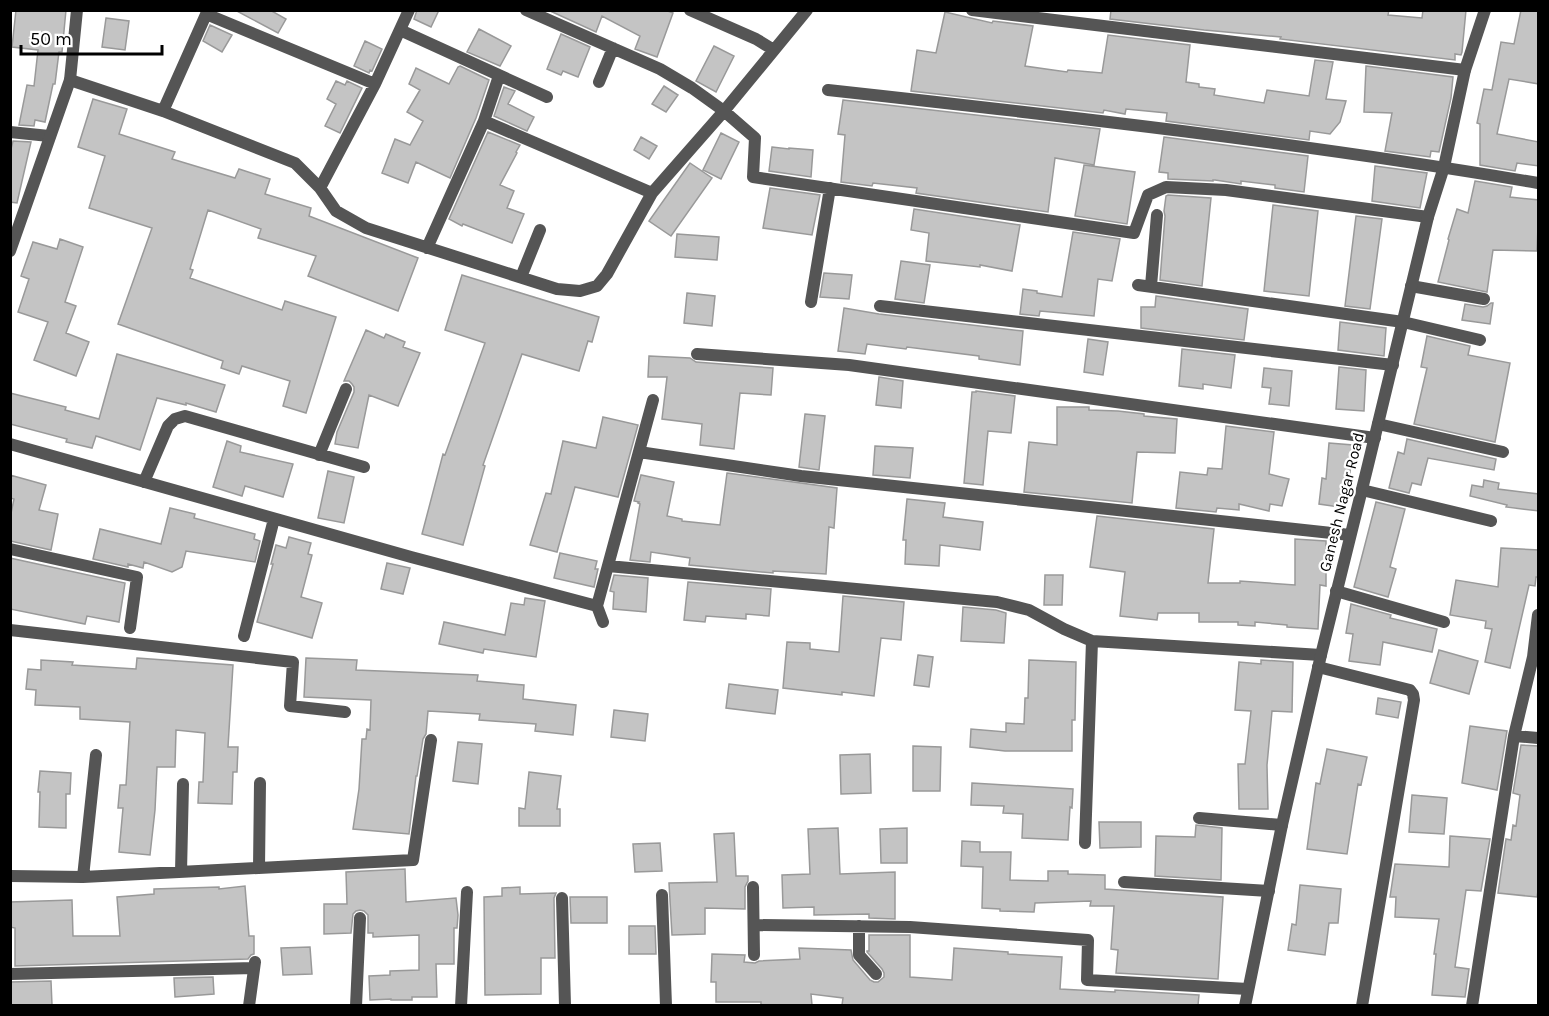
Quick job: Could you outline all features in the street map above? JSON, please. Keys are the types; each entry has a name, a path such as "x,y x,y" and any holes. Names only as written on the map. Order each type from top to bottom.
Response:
{"street":[{"path":"11,249 70,80 77,10"},
{"path":"320,188 375,84 409,10"},
{"path":"526,10 660,69 724,111 755,138 753,177 1134,233 1148,195 1166,187 1226,190 1428,217"},
{"path":"690,10 756,39 774,50"},
{"path":"70,80 163,111 296,163 320,188 336,211 366,228 556,289 580,291 597,286 607,274 652,193 724,111 807,10"},
{"path":"972,10 1464,70"},
{"name":"Ganesh Nagar Road","path":"1245,1005 1319,661 1428,217 1444,167 1464,70 1485,10"},
{"path":"163,111 207,12 375,84"},
{"path":"400,30 547,97"},
{"path":"599,82 613,48"},
{"path":"428,248 484,121 500,76"},
{"path":"828,90 1083,118 1444,167 1539,183"},
{"path":"484,121 652,193"},
{"path":"10,132 49,136"},
{"path":"811,302 830,188"},
{"path":"1157,215 1144,285 1403,322 1480,340"},
{"path":"521,277 540,230"},
{"path":"1411,286 1484,299"},
{"path":"880,306 1392,365"},
{"path":"697,354 849,365 1375,438"},
{"path":"319,455 346,388"},
{"path":"603,622 597,606 653,399"},
{"path":"144,482 168,426 175,419 185,416 364,468"},
{"path":"1378,424 1503,452"},
{"path":"10,444 411,557 597,606"},
{"path":"639,452 801,476 1350,535"},
{"path":"1362,490 1491,521"},
{"path":"243,636 274,519"},
{"path":"10,549 138,577 130,628"},
{"path":"608,566 997,602 1029,610 1092,641 1319,661 1410,690 1414,700 1362,1005"},
{"path":"1336,591 1444,622"},
{"path":"1472,1005 1514,736 1536,658 1539,615"},
{"path":"10,630 293,662 290,706 345,712"},
{"path":"1085,843 1092,641"},
{"path":"1514,736 1539,738"},
{"path":"10,876 83,877 412,860 431,740"},
{"path":"83,877 96,755"},
{"path":"259,868 260,783"},
{"path":"181,872 183,784"},
{"path":"1199,818 1282,825"},
{"path":"1124,882 1269,891"},
{"path":"753,887 754,955"},
{"path":"461,1005 467,892"},
{"path":"662,895 666,1005"},
{"path":"562,898 565,1005"},
{"path":"356,1005 360,918"},
{"path":"754,925 910,927 1088,940 1087,980 1248,989"},
{"path":"859,926 859,955 876,974"},
{"path":"10,974 255,964 249,1005"}],"building":[{"path":"16,10 66,10 62,52 59,52 55,84 53,84 45,122 35,120 34,126 19,125 27,85 34,86 38,50 12,47"},
{"path":"235,10 270,10 286,19 278,33"},
{"path":"417,10 439,10 431,27 414,19"},
{"path":"548,10 665,10 673,13 657,57 635,49 640,36 602,16 596,32"},
{"path":"1111,10 1389,10 1388,15 1422,18 1423,10 1466,10 1462,52 1461,55 1455,54 1455,60 1280,39 1281,37 1110,19"},
{"path":"1521,10 1539,10 1539,84 1509,79 1497,134 1539,142 1539,166 1517,163 1515,171 1480,165 1480,124 1477,123 1484,89 1492,90 1501,42 1514,44"},
{"path":"945,12 992,23 993,21 1033,26 1025,66 1067,72 1068,70 1102,73 1108,35 1190,45 1186,82 1199,84 1199,87 1215,89 1214,95 1264,103 1267,90 1309,96 1315,60 1333,62 1326,99 1346,101 1340,122 1330,134 1310,131 1309,140 1166,121 1167,113 1126,109 1125,114 1104,110 1103,113 911,91 917,50 936,53"},
{"path":"106,18 129,21 125,50 102,47"},
{"path":"210,25 232,35 222,52 203,41"},
{"path":"479,29 511,46 500,66 467,52"},
{"path":"561,34 590,47 578,77 563,71 561,75 547,69"},
{"path":"365,41 382,49 369,73 354,66"},
{"path":"714,46 734,56 716,92 696,81"},
{"path":"460,66 489,80 476,118 450,178 416,162 408,183 382,173 395,139 410,145 423,121 407,112 420,90 409,84 416,68 449,84"},
{"path":"1366,66 1453,77 1451,98 1439,152 1431,151 1430,157 1385,151 1392,113 1364,112"},
{"path":"336,81 345,85 347,81 362,88 340,133 325,126 336,104 327,99"},
{"path":"664,86 678,95 666,112 652,104"},
{"path":"504,87 515,91 508,104 534,117 527,131 494,116"},
{"path":"93,99 127,109 119,134 175,152 172,159 235,178 239,169 270,179 265,194 311,208 309,216 418,258 398,311 308,276 316,256 258,238 261,229 208,210 190,269 193,270 190,278 282,310 285,301 336,317 306,413 283,406 290,381 242,366 239,374 221,368 223,361 118,324 152,228 89,208 105,156 78,147"},
{"path":"843,100 1100,129 1094,165 1055,158 1048,212 916,193 917,188 841,182 845,135 838,134"},
{"path":"488,132 520,145 500,185 514,191 507,208 524,214 512,243 463,224 462,226 449,219"},
{"path":"721,133 739,142 721,179 703,170"},
{"path":"641,137 657,146 649,159 634,150"},
{"path":"1164,137 1308,156 1304,192 1275,188 1275,185 1241,181 1241,184 1215,180 1168,179 1168,173 1159,172"},
{"path":"13,141 31,142 17,203 10,202 10,153"},
{"path":"772,147 813,150 811,177 769,171"},
{"path":"690,163 712,178 671,236 649,221"},
{"path":"1084,165 1135,172 1127,224 1075,216"},
{"path":"1375,166 1427,173 1420,208 1372,201"},
{"path":"1475,181 1512,187 1510,197 1539,200 1537,251 1493,250 1487,292 1438,282 1457,209 1468,213"},
{"path":"770,188 820,195 812,235 763,228"},
{"path":"1168,195 1211,198 1202,286 1160,280 1164,211"},
{"path":"1273,205 1318,211 1309,296 1264,291"},
{"path":"914,209 1020,225 1012,271 980,265 980,267 926,261 929,233 911,230"},
{"path":"1356,216 1382,219 1370,309 1345,306"},
{"path":"1073,232 1120,239 1112,281 1098,279 1094,316 1040,311 1039,316 1020,314 1023,289 1062,297"},
{"path":"677,234 719,237 717,260 675,257"},
{"path":"60,239 83,247 65,302 76,306 66,333 89,342 76,376 34,360 48,322 18,312 29,279 21,276 33,242 57,249"},
{"path":"901,261 930,265 924,303 895,299"},
{"path":"824,273 852,275 849,299 820,297"},
{"path":"462,275 599,317 592,342 588,341 579,371 522,354 483,465 485,466 463,545 422,534 443,454 445,455 485,343 445,330"},
{"path":"687,293 715,296 712,326 684,323"},
{"path":"1156,296 1248,309 1244,340 1141,328 1141,307 1155,307"},
{"path":"1493,303 1490,324 1462,320 1465,304 1483,307"},
{"path":"844,308 1023,331 1020,365 979,359 979,356 907,347 906,349 867,344 865,354 838,351"},
{"path":"1340,322 1386,328 1384,356 1338,350"},
{"path":"366,330 384,338 386,334 405,342 403,347 420,353 398,406 369,395 358,448 335,444 337,432 354,392 352,384 344,381"},
{"path":"1427,336 1470,346 1468,355 1510,363 1495,442 1414,424 1427,368 1421,367"},
{"path":"1088,339 1108,342 1103,375 1084,372"},
{"path":"1182,349 1235,355 1231,388 1203,384 1203,389 1179,386"},
{"path":"117,354 225,385 216,412 186,403 186,405 157,398 140,450 96,436 92,448 10,424 10,393 66,407 65,410 99,419"},
{"path":"649,356 690,358 696,362 773,368 771,395 740,393 734,449 700,445 702,424 662,419 667,377 648,377"},
{"path":"1339,367 1366,370 1364,411 1336,409"},
{"path":"1264,368 1292,371 1289,406 1269,404 1271,388 1262,387"},
{"path":"879,377 903,381 901,408 876,405"},
{"path":"972,392 1015,396 1011,433 988,431 983,485 964,483"},
{"path":"1057,407 1089,407 1089,410 1118,411 1177,419 1175,453 1137,452 1132,503 1024,492 1029,442 1057,445"},
{"path":"805,414 825,416 819,470 799,467"},
{"path":"603,417 638,425 618,497 575,487 557,552 530,545 546,493 551,494 563,441 596,448"},
{"path":"1226,426 1274,432 1269,474 1289,479 1282,506 1270,504 1269,511 1239,504 1239,510 1217,508 1216,512 1176,508 1180,472 1207,475 1208,468 1222,469"},
{"path":"1407,439 1496,459 1494,470 1428,458 1421,485 1412,483 1409,493 1389,488 1398,452 1404,454"},
{"path":"227,441 241,446 240,452 293,464 283,497 245,486 242,496 213,487"},
{"path":"1329,443 1353,445 1346,508 1319,504 1322,478 1326,479"},
{"path":"875,446 913,448 910,478 873,475"},
{"path":"328,471 354,477 344,523 318,518"},
{"path":"727,473 837,488 834,528 829,527 826,574 773,571 773,573 689,565 690,558 651,552 650,562 630,560 640,504 634,501 641,475 674,482 667,516 682,519 682,521 720,525"},
{"path":"10,475 46,485 39,510 58,514 51,550 10,541 10,518 14,499 10,498"},
{"path":"1484,480 1499,483 1498,489 1539,494 1539,511 1506,507 1507,505 1470,496 1472,485 1483,487"},
{"path":"907,499 945,503 943,517 983,522 980,550 940,545 939,566 905,564 906,540 903,540"},
{"path":"1376,502 1405,509 1390,567 1396,569 1388,597 1354,587"},
{"path":"170,508 195,514 194,518 255,534 254,539 260,541 255,562 186,551 182,567 172,572 144,562 143,568 93,559 100,529 161,544"},
{"path":"1097,516 1214,529 1208,583 1240,583 1240,581 1295,585 1295,539 1326,541 1326,586 1320,585 1318,629 1255,622 1255,626 1238,625 1238,622 1199,622 1199,613 1158,613 1157,620 1120,616 1125,572 1090,567"},
{"path":"289,537 311,543 308,554 312,555 301,597 322,603 312,638 257,622 276,545 286,548"},
{"path":"1501,548 1539,550 1539,577 1536,577 1535,586 1529,585 1510,668 1485,662 1492,629 1485,628 1486,621 1450,615 1456,580 1498,587"},
{"path":"560,553 597,561 595,569 598,569 594,587 554,578"},
{"path":"10,558 125,583 119,622 87,616 85,624 10,609"},
{"path":"387,563 410,568 403,594 381,589"},
{"path":"614,575 648,578 646,612 613,609 614,592 610,591"},
{"path":"1045,575 1063,575 1062,605 1044,605"},
{"path":"688,582 771,589 769,616 746,614 746,619 706,616 705,622 684,620"},
{"path":"843,596 904,602 901,640 881,638 874,696 842,692 842,695 783,688 787,642 810,643 810,649 839,652"},
{"path":"525,598 545,601 536,657 484,649 483,653 439,644 444,622 505,635 511,603 524,605"},
{"path":"1351,604 1391,615 1390,618 1437,629 1432,652 1383,642 1380,665 1349,661 1353,634 1346,633"},
{"path":"963,607 1006,613 1004,643 961,641"},
{"path":"1439,650 1478,661 1469,694 1430,683"},
{"path":"918,655 933,657 929,687 914,685"},
{"path":"137,658 233,665 228,747 238,747 237,772 233,772 232,804 198,803 199,782 203,782 205,733 176,730 175,767 157,767 150,855 119,852 123,808 118,808 120,785 126,785 130,722 80,719 80,707 35,705 36,690 26,689 28,669 41,670 41,660 73,662 72,665 136,669"},
{"path":"306,658 357,660 356,670 478,675 477,681 524,685 523,699 576,705 573,735 535,731 536,724 479,720 480,714 428,711 426,734 416,776 409,834 353,829 359,789 362,739 366,739 367,729 370,730 371,700 304,697"},
{"path":"1029,660 1076,662 1072,751 1005,751 970,747 971,729 1006,732 1006,723 1024,724 1025,698 1028,698"},
{"path":"1261,660 1293,662 1292,712 1272,711 1267,765 1268,809 1239,809 1238,764 1245,764 1251,711 1235,710 1239,662 1261,664"},
{"path":"729,684 778,690 775,714 726,708"},
{"path":"1378,698 1401,702 1398,718 1376,714"},
{"path":"614,710 648,714 645,741 611,737"},
{"path":"1470,726 1507,731 1497,790 1462,783"},
{"path":"458,742 482,744 478,784 453,781"},
{"path":"1521,745 1539,746 1539,884 1537,897 1498,893 1506,839 1511,840 1513,825 1516,826 1520,795 1513,793"},
{"path":"913,746 941,747 940,791 913,791"},
{"path":"1327,749 1367,757 1361,785 1358,784 1347,854 1307,849 1316,783 1320,784"},
{"path":"870,754 871,793 841,794 840,755"},
{"path":"40,771 71,773 70,794 66,794 66,828 39,827"},
{"path":"529,772 561,776 557,809 560,809 560,826 519,826 519,808 525,809"},
{"path":"972,783 1073,789 1068,840 1022,838 1023,814 1003,813 1004,806 971,805"},
{"path":"1412,795 1447,798 1444,834 1409,832"},
{"path":"1099,822 1141,822 1141,847 1100,848"},
{"path":"1196,825 1222,828 1221,880 1155,876 1156,836 1195,837"},
{"path":"838,828 840,874 895,872 895,919 869,918 869,914 814,915 814,907 783,908 782,875 810,874 808,829"},
{"path":"907,828 907,863 881,863 880,829"},
{"path":"734,833 736,876 748,876 745,887 745,909 705,908 705,934 672,935 669,883 717,882 714,834"},
{"path":"1450,836 1490,839 1481,891 1466,890 1455,967 1469,969 1465,997 1432,995 1439,919 1395,917 1396,897 1390,897 1395,864 1449,867"},
{"path":"962,841 980,842 980,852 1011,852 1010,880 1048,881 1048,871 1068,871 1068,874 1105,875 1105,889 1223,897 1218,979 1116,973 1118,950 1111,949 1114,906 1090,906 1091,901 1035,903 1034,912 982,908 983,867 961,866"},
{"path":"660,843 662,871 635,872 633,844"},
{"path":"405,869 406,902 456,898 458,915 457,928 454,928 454,964 436,964 437,997 412,997 412,1000 370,1000 369,976 390,975 390,971 419,970 419,935 373,937 373,933 368,933 368,915 360,910 353,914 351,933 324,934 324,904 347,904 346,872"},
{"path":"1300,885 1341,889 1338,923 1329,923 1325,955 1288,950 1292,924 1296,925"},
{"path":"245,886 249,936 254,936 254,954 248,959 15,966 15,928 10,927 10,902 72,900 73,936 120,936 117,897 154,894 154,889 219,887 219,889"},
{"path":"520,887 520,894 556,893 554,898 555,958 541,958 541,994 485,995 484,897 502,896 502,888"},
{"path":"570,897 607,897 607,923 571,923"},
{"path":"629,926 655,926 656,954 629,954"},
{"path":"869,935 910,935 910,977 952,980 954,948 1062,957 1060,989 1199,995 1198,1005 842,1005 843,998 811,994 812,1005 716,1002 716,982 711,982 712,954 745,955 744,962 755,963 800,959 799,948 851,950 853,960 870,980 878,982 884,977 884,973 867,952 869,951"},
{"path":"310,947 312,974 283,975 281,948"},
{"path":"213,977 214,994 175,997 174,978"},
{"path":"51,981 52,1005 10,1005 10,982"}]}
